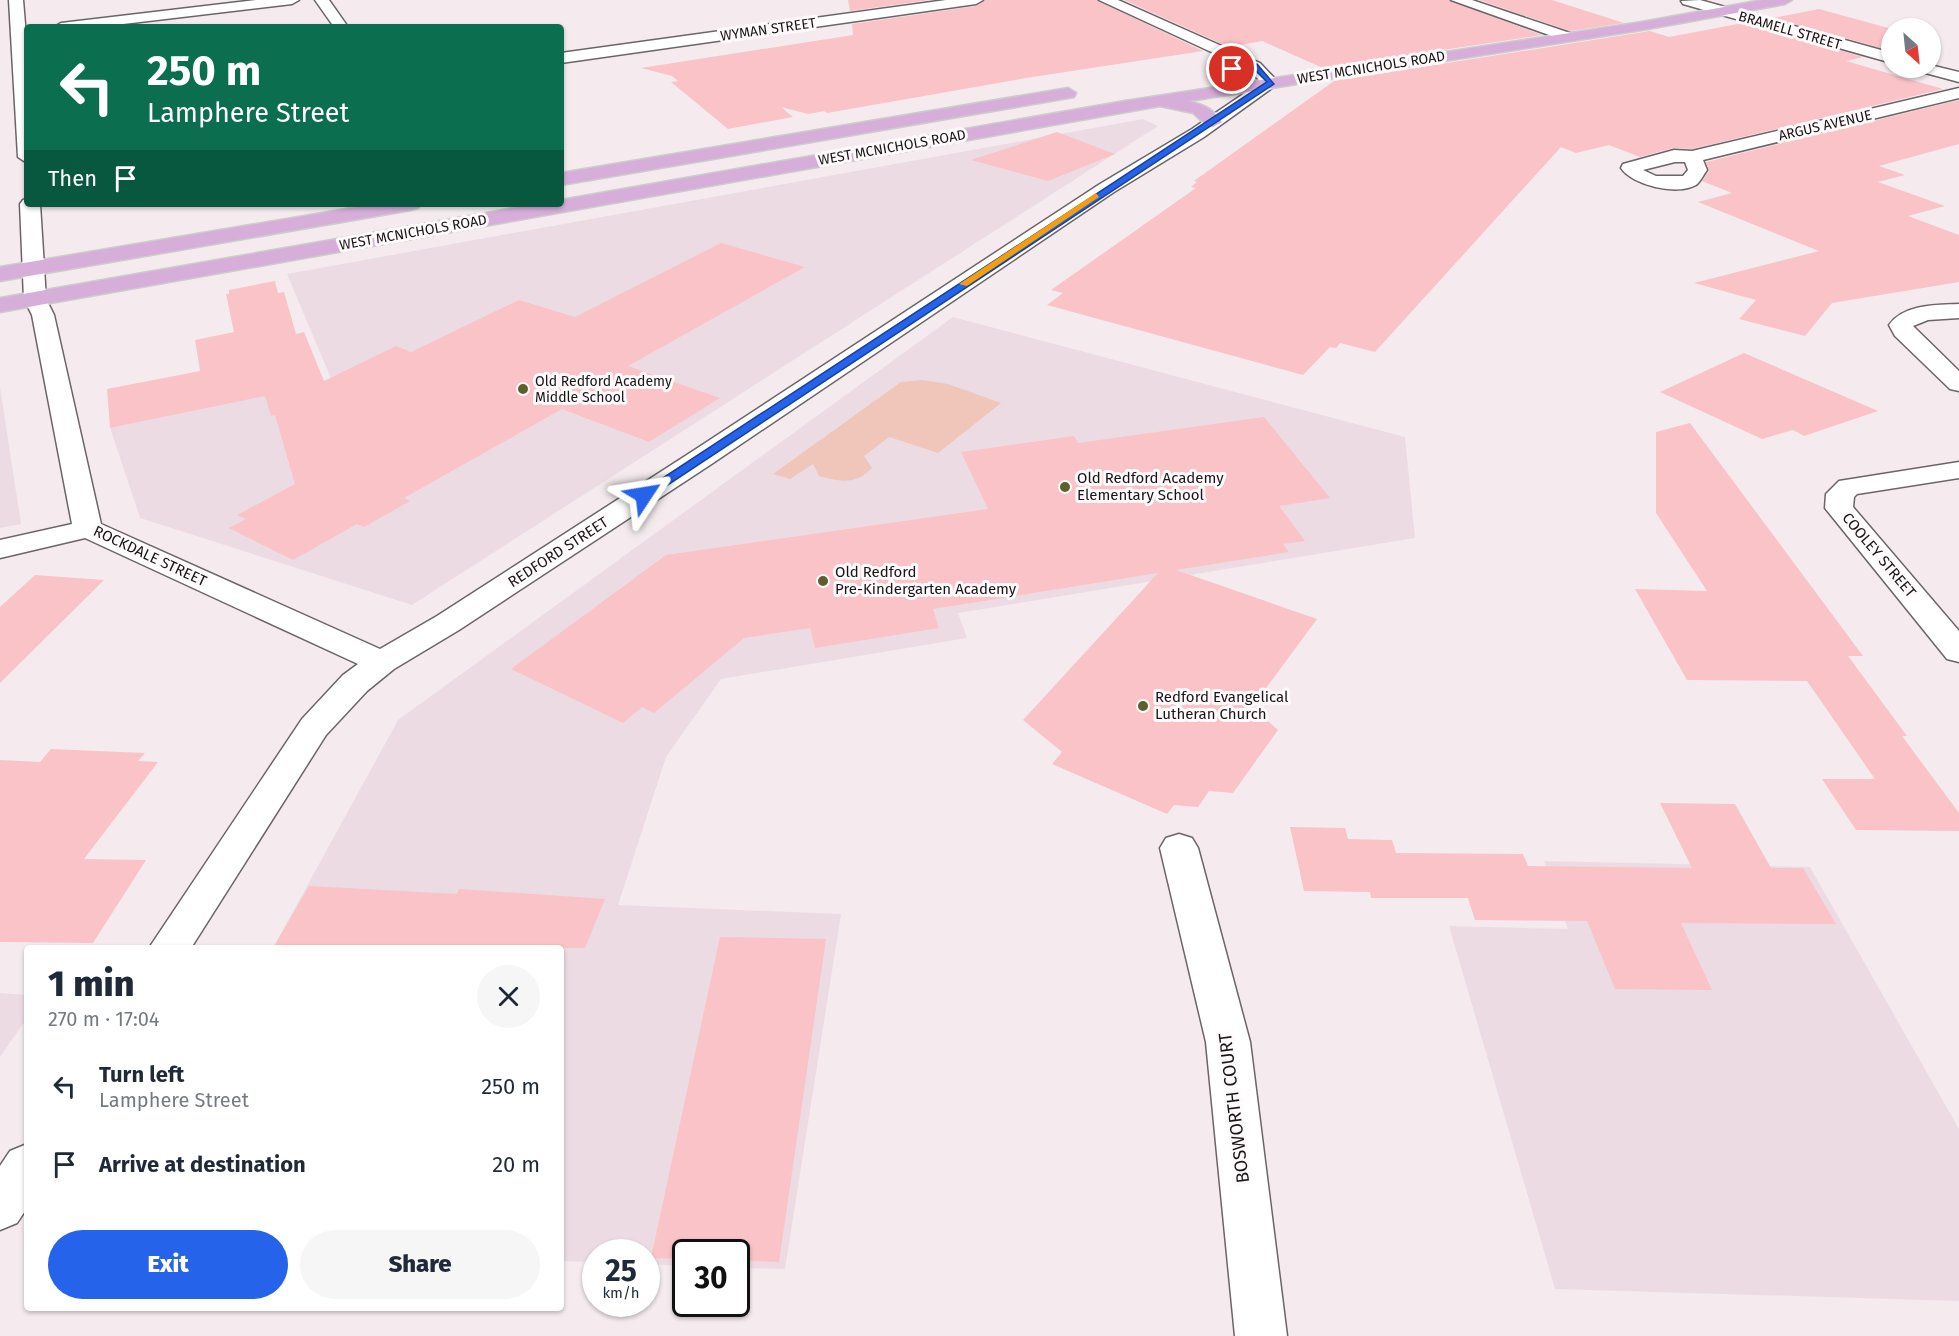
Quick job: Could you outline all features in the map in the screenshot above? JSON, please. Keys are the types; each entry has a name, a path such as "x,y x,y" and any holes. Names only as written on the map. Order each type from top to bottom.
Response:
{"main road":[{"name":"WEST MCNICHOLS ROAD","path":"564,205 1148,102 1271,83 1566,28 1724,11 1785,0"},
{"path":"1501,29 1533,25"},
{"name":"WEST MCNICHOLS ROAD","path":"1220,70 1275,63"},
{"name":"WEST MCNICHOLS ROAD","path":"564,178 1083,90"},
{"path":"1104,94 1125,106"},
{"path":"1148,102 1187,106 1204,112 1213,122"},
{"path":"1009,103 1039,121"},
{"name":"WEST MCNICHOLS ROAD","path":"0,274 393,207"},
{"name":"WEST MCNICHOLS ROAD","path":"0,305 554,207"},
{"path":"146,249 134,265 137,272 148,279"}],"street":[{"path":"16,0 23,32 24,63"},
{"path":"87,24 292,0"},
{"path":"322,0 339,24"},
{"name":"WYMAN STREET","path":"564,58 976,0"},
{"path":"1106,0 1254,66 1271,83"},
{"path":"1458,0 1533,25 1566,28"},
{"name":"BRAMELL STREET","path":"1685,1 1881,55"},
{"path":"0,34 23,32"},
{"path":"1941,72 1959,77"},
{"name":"REDFORD STREET","path":"171,945 314,727 355,684 382,662 448,623 1271,83"},
{"name":"ARGUS AVENUE","path":"1692,157 1959,93"},
{"name":"ROCKDALE STREET","path":"30,207 35,299 43,315 88,529 382,662"},
{"path":"1959,311 1938,312 1905,320 1901,325 1903,331 1959,384"},
{"name":"COOLEY STREET","path":"1959,470 1849,487 1840,494 1839,508 1959,652"},
{"path":"0,549 88,529"},
{"name":"BOSWORTH COURT","path":"1179,848 1228,1042 1262,1336"},
{"path":"0,1207 24,1171"}],"shaded area":[{"name":"Old Redford Academy Middle School","path":"1143,119 1158,126 412,605 140,518 110,428 332,381 287,274"},
{"path":"953,317 1405,437 1415,538 958,613 967,638 721,679 666,757 618,905 841,914 785,1269 750,1268 750,1239 672,1239 672,1265 660,1265 660,1239 582,1239 582,1262 564,1261 564,945 275,945 398,720"},
{"path":"922,380 948,384 1001,403 938,453 889,437 864,456 872,468 854,480 841,481 819,476 813,464 790,479 773,474 901,382"},
{"path":"0,387 21,524 0,528"},
{"path":"1544,861 1810,867 1959,1129 1959,1301 1555,1289 1449,926 1568,929"},
{"path":"0,993 24,995 24,1022 0,1057"}],"building":[{"path":"848,0 930,0 850,11"},
{"path":"985,0 1097,0 1203,51 1026,78 827,113 824,111 808,114 781,107 793,117 728,129 671,82 678,81 672,76 641,68 853,35 852,24 976,6"},
{"path":"1124,0 1449,0 1542,35 1323,68 1262,41 1229,47"},
{"path":"1479,0 1552,0 1624,23 1570,31"},
{"path":"1819,9 1881,26 1881,48 1773,18"},
{"path":"1743,23 1863,57 1846,61 1881,71 1881,78 1905,78 1943,89 1692,149 1673,148 1640,157 1609,145 1576,153 1561,147 1375,352 1340,343 1336,348 1330,347 1303,375 1047,305 1063,293 1051,290 1196,188 1191,187 1197,182 1194,181 1334,81 1650,31 1669,37"},
{"path":"1959,100 1959,144 1879,166 1905,175 1878,182 1945,206 1908,216 1959,235 1959,282 1832,303 1805,336 1739,319 1756,300 1694,283 1819,251 1698,202 1732,193 1702,181 1709,171 1706,162"},
{"path":"1057,132 1115,154 1048,181 971,160"},
{"path":"721,243 805,267 628,366 720,398 649,442 562,409 404,498 410,501 364,527 357,524 293,560 229,528 246,519 237,515 295,484 275,415 271,416 265,396 110,428 107,389 200,371 195,340 234,332 226,294 229,294 229,290 275,281 278,293 284,292 296,334 304,332 324,381 396,346 411,352 519,300 575,317"},
{"path":"1744,353 1878,411 1804,436 1793,430 1762,439 1660,392"},
{"path":"1264,417 1330,498 1279,506 1305,541 1283,544 1289,552 1176,570 1317,619 1252,707 1278,730 1233,793 1209,791 1198,807 1174,805 1167,814 1052,764 1062,752 1023,720 1158,573 933,609 939,628 815,648 810,628 744,638 654,713 642,707 623,723 511,669 666,555 988,509 961,452 1074,436 1078,443"},
{"path":"1690,423 1863,656 1848,656 1907,736 1902,736 1959,813 1959,831 1856,830 1822,779 1875,779 1807,681 1687,680 1635,589 1707,591 1656,513 1656,432"},
{"path":"35,575 104,580 0,683 0,607"},
{"path":"51,749 145,753 138,761 158,762 84,859 146,860 93,943 0,942 0,760 40,762"},
{"path":"1660,803 1735,804 1771,868 1803,868 1836,924 1681,923 1712,990 1615,989 1587,921 1475,920 1468,898 1371,898 1370,892 1304,891 1290,827 1345,828 1348,839 1392,840 1396,853 1523,854 1528,866 1692,868"},
{"path":"309,886 457,894 459,889 605,899 585,948 564,948 564,945 275,945"},
{"path":"720,937 826,939 779,1262 750,1261 750,1239 672,1239 672,1259 660,1258 660,1239 655,1239"}],"slow traffic":[{"path":"963,284 1096,196"}],"place":[{"name":"Old Redford Academy Middle School","path":"523,389"},
{"name":"Old Redford Academy Elementary School","path":"1065,487"},
{"name":"Old Redford Pre-Kindergarten Academy","path":"823,581"},
{"name":"Redford Evangelical Lutheran Church","path":"1143,706"}],"route":[{"path":"644,495 1271,83 1254,66 1232,69"}]}
